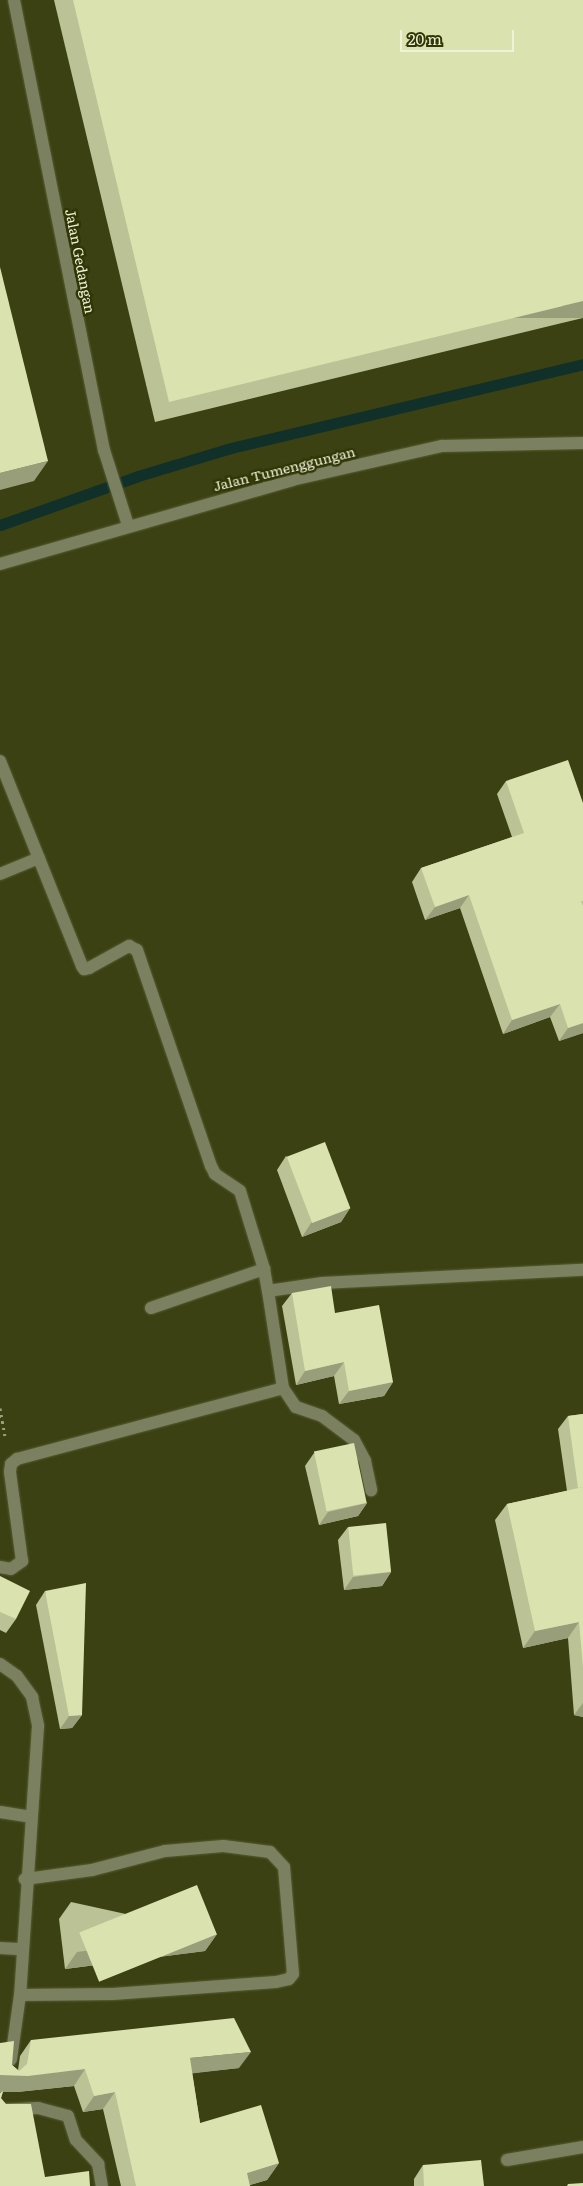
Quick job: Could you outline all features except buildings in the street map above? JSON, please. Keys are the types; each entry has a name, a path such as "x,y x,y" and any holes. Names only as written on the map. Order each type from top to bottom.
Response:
{"street":[{"name":"Jalan Gedangan","path":"14,0 104,450 128,525"},
{"name":"Jalan Tumenggungan","path":"0,564 128,525 292,480 442,446 583,444"},
{"path":"0,761 71,941 84,969 129,946 137,950 211,1166 215,1174 240,1190 264,1269 283,1388 296,1407 322,1416 354,1440 365,1461 371,1490"},
{"path":"0,874 39,858"},
{"path":"151,1308 264,1269"},
{"path":"268,1291 322,1282 583,1270"},
{"path":"0,1567 12,1569 22,1561 10,1472 11,1464 17,1459 283,1388"},
{"path":"0,1664 17,1676 32,1697 38,1726 25,1879 20,1994 10,2070"},
{"path":"0,1812 30,1817"},
{"path":"20,1994 112,1994 276,1982 289,1979 293,1974 284,1867 270,1852 223,1846 165,1852 92,1870 25,1879"},
{"path":"0,1948 22,1949"},
{"path":"0,2110 38,2108 68,2116 76,2140 98,2164 102,2186"},
{"path":"507,2160 583,2147"}],"waterway":[{"path":"0,525 138,476 231,448 583,364"}]}
